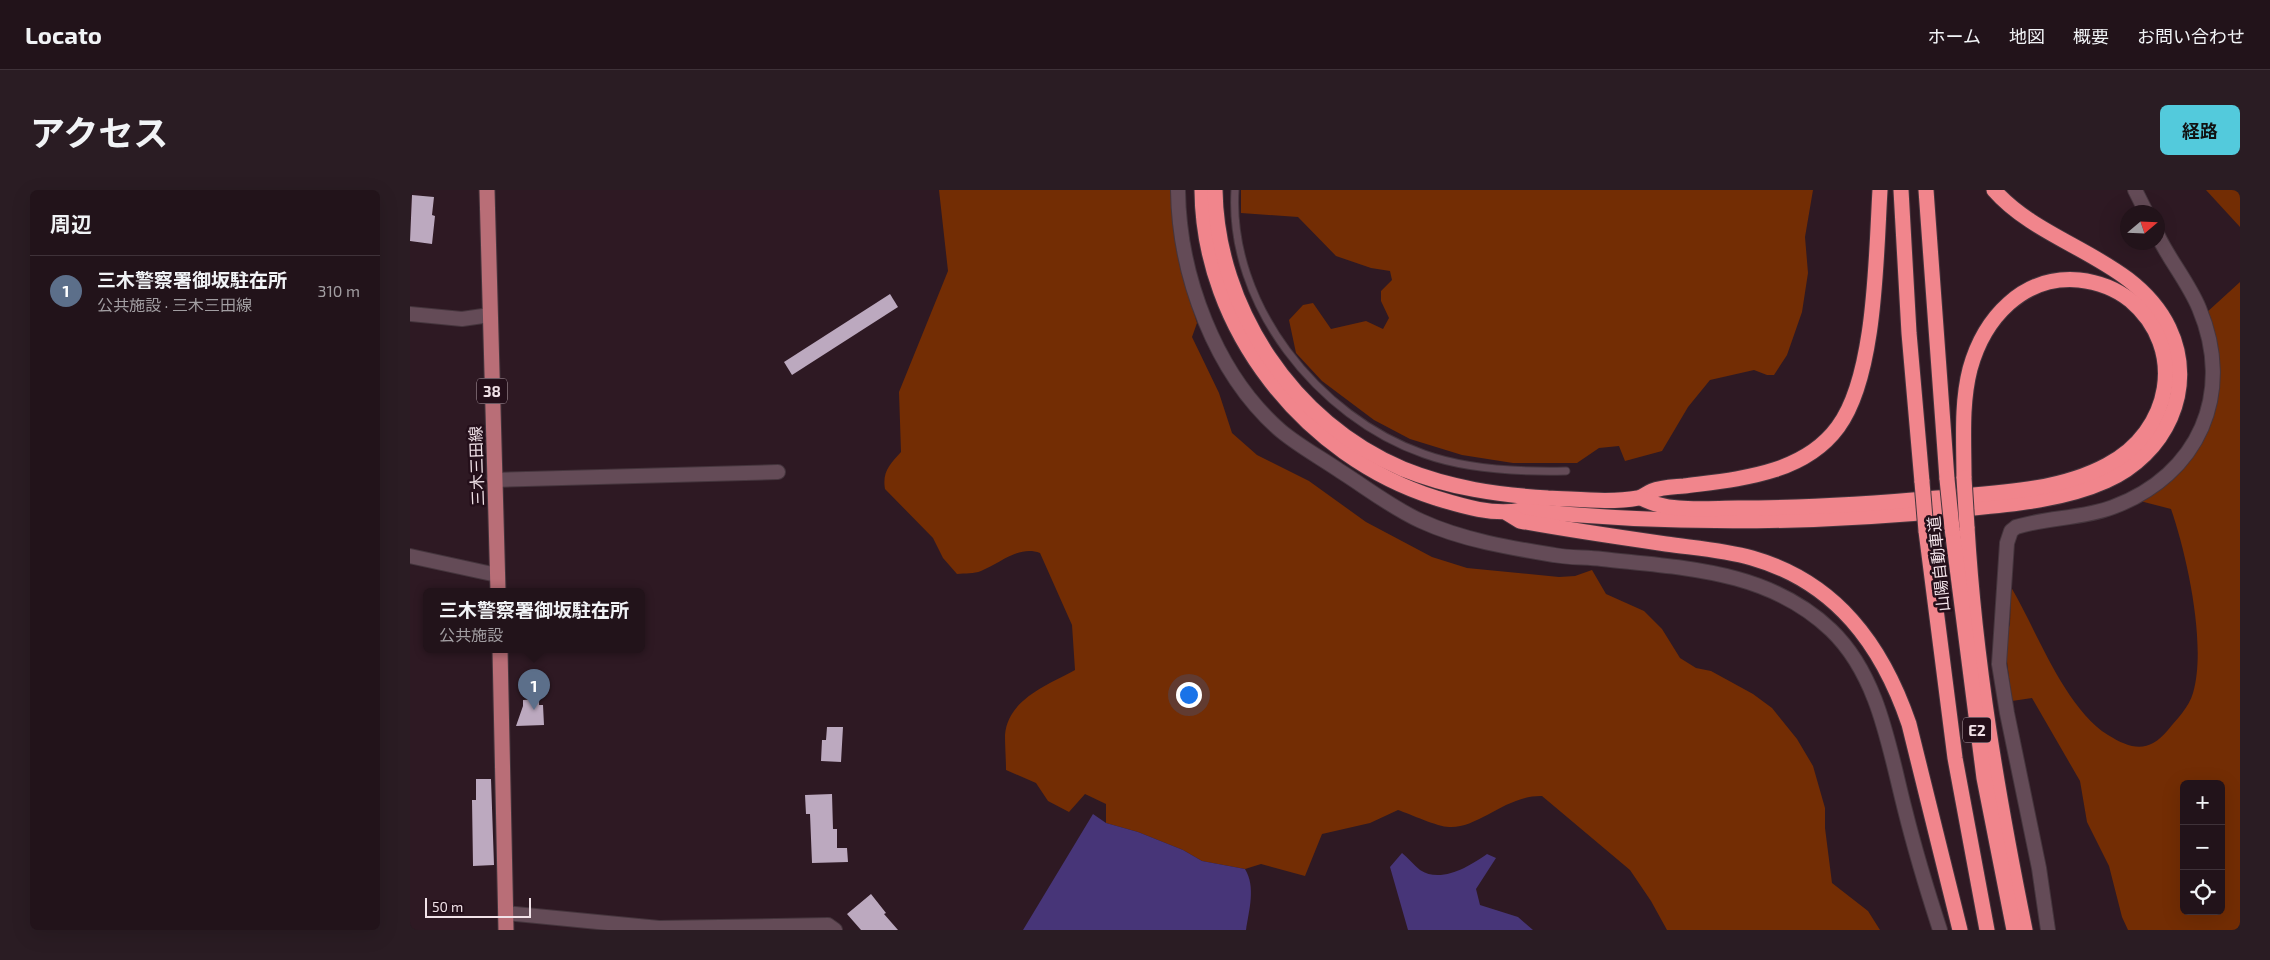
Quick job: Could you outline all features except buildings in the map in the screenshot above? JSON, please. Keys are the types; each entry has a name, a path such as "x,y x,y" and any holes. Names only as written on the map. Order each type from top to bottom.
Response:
{"highway":[{"path":"1202,190 1208,246 1230,316 1254,359 1291,405 1342,450 1387,478 1446,501 1507,513 1520,521 1751,558 1807,581 1838,605 1872,645 1897,691 1909,724 1960,930"},
{"path":"1215,190 1222,250 1234,290 1246,319 1270,358 1293,388 1316,412 1343,434 1402,468 1460,487 1535,497 1641,498 1658,490 1772,471 1812,452 1835,430 1854,398 1864,362 1872,304 1880,190"},
{"name":"山陽自動車道","path":"1901,190 1908,316 1926,531 1952,740 1987,930"},
{"name":"山陽自動車道","path":"1926,190 1947,479 1959,528 1982,770 2014,930"},
{"path":"1507,513 1521,510 1614,517 1724,521 1797,520 1909,514 2051,498 2099,484 2129,468 2147,453 2162,436 2177,400 2180,365 2175,342 2168,326 2147,297 2125,277 2024,217 1994,190"},
{"path":"1641,498 1652,504 1678,507 1832,506 1976,495 2044,486 2086,475 2115,461 2132,448 2150,428 2161,407 2165,384 2163,352 2156,332 2136,306 2111,289 2096,283 2074,280 2036,286 2005,306 1993,319 1980,342 1970,370 1964,407 1964,478 1959,528 1976,631 1989,732 2024,930"}],"main road":[{"name":"三木三田線","path":"487,190 498,588"},
{"path":"500,653 506,930"}],"street":[{"path":"1178,190 1181,232 1191,278 1209,330 1236,377 1255,404 1282,431 1300,444 1399,510 1435,527 1493,543 1556,556 1598,558 1719,574 1747,580 1785,596 1811,614 1832,632 1861,670 1877,706 1926,886 1940,930"},
{"path":"2135,190 2142,205"},
{"path":"2048,930 2039,868 2000,673 2006,543 2011,531 2016,527 2096,513 2147,491 2173,472 2199,432 2207,414 2211,392 2212,362 2208,338 2194,298 2165,248"},
{"path":"410,314 462,319 490,314"},
{"path":"494,480 778,472"},
{"path":"410,556 497,575"},
{"path":"506,913 659,928 828,925 835,930"}],"lane":[{"path":"1235,190 1234,215 1237,239 1247,273 1262,308 1278,336 1304,371 1342,408 1389,439 1434,457 1496,468 1566,471"}],"shaded area":[{"path":"939,190 1173,190 1186,287 1197,323 1192,337 1219,393 1232,433 1257,455 1309,481 1366,522 1432,557 1467,568 1559,577 1575,576 1592,570 1606,594 1644,611 1662,629 1680,658 1696,668 1711,671 1753,694 1772,708 1797,739 1813,766 1825,808 1825,828 1832,883 1868,911 1880,930 1667,930 1651,901 1630,870 1542,796 1516,801 1471,823 1460,826 1438,825 1398,810 1370,823 1322,834 1305,876 1261,864 1245,869 1202,861 1183,850 1138,832 1106,823 1106,804 1085,794 1069,812 1048,801 1036,783 1006,770 1005,735 1013,712 1031,695 1075,670 1072,625 1040,553 1025,551 1017,553 978,572 957,574 943,558 933,538 885,489 884,483 890,464 901,452 899,392 948,271"},
{"path":"1241,190 1813,190 1805,237 1808,273 1802,312 1787,355 1774,375 1767,375 1754,370 1710,380 1688,407 1662,451 1625,461 1619,446 1599,448 1577,463 1513,463 1462,455 1410,439 1374,420 1322,381 1296,353 1289,320 1303,305 1313,303 1331,329 1366,321 1383,329 1389,318 1381,301 1381,291 1392,280 1390,271 1371,268 1336,256 1298,217 1241,213"},
{"path":"2206,190 2240,190 2240,227"},
{"path":"2240,282 2240,930 2128,930 2122,917 2109,866 2087,822 2080,781 2032,698 2012,701 2006,637 2010,624 2011,587 2065,687 2092,722 2108,735 2125,744 2140,747 2154,743 2168,730 2189,703 2197,673 2198,651 2189,575 2171,509 2140,501 2164,486 2182,470 2207,428 2206,313"},
{"path":"1093,814 1106,823 1138,832 1183,850 1202,861 1245,869 1251,891 1246,930 1023,930"},
{"path":"1402,853 1420,870 1428,874 1437,875 1455,872 1487,854 1496,858 1476,889 1480,905 1518,917 1533,930 1408,930 1390,867"}],"place":[{"name":"三木警察署御坂駐在所","path":"534,710"}]}
